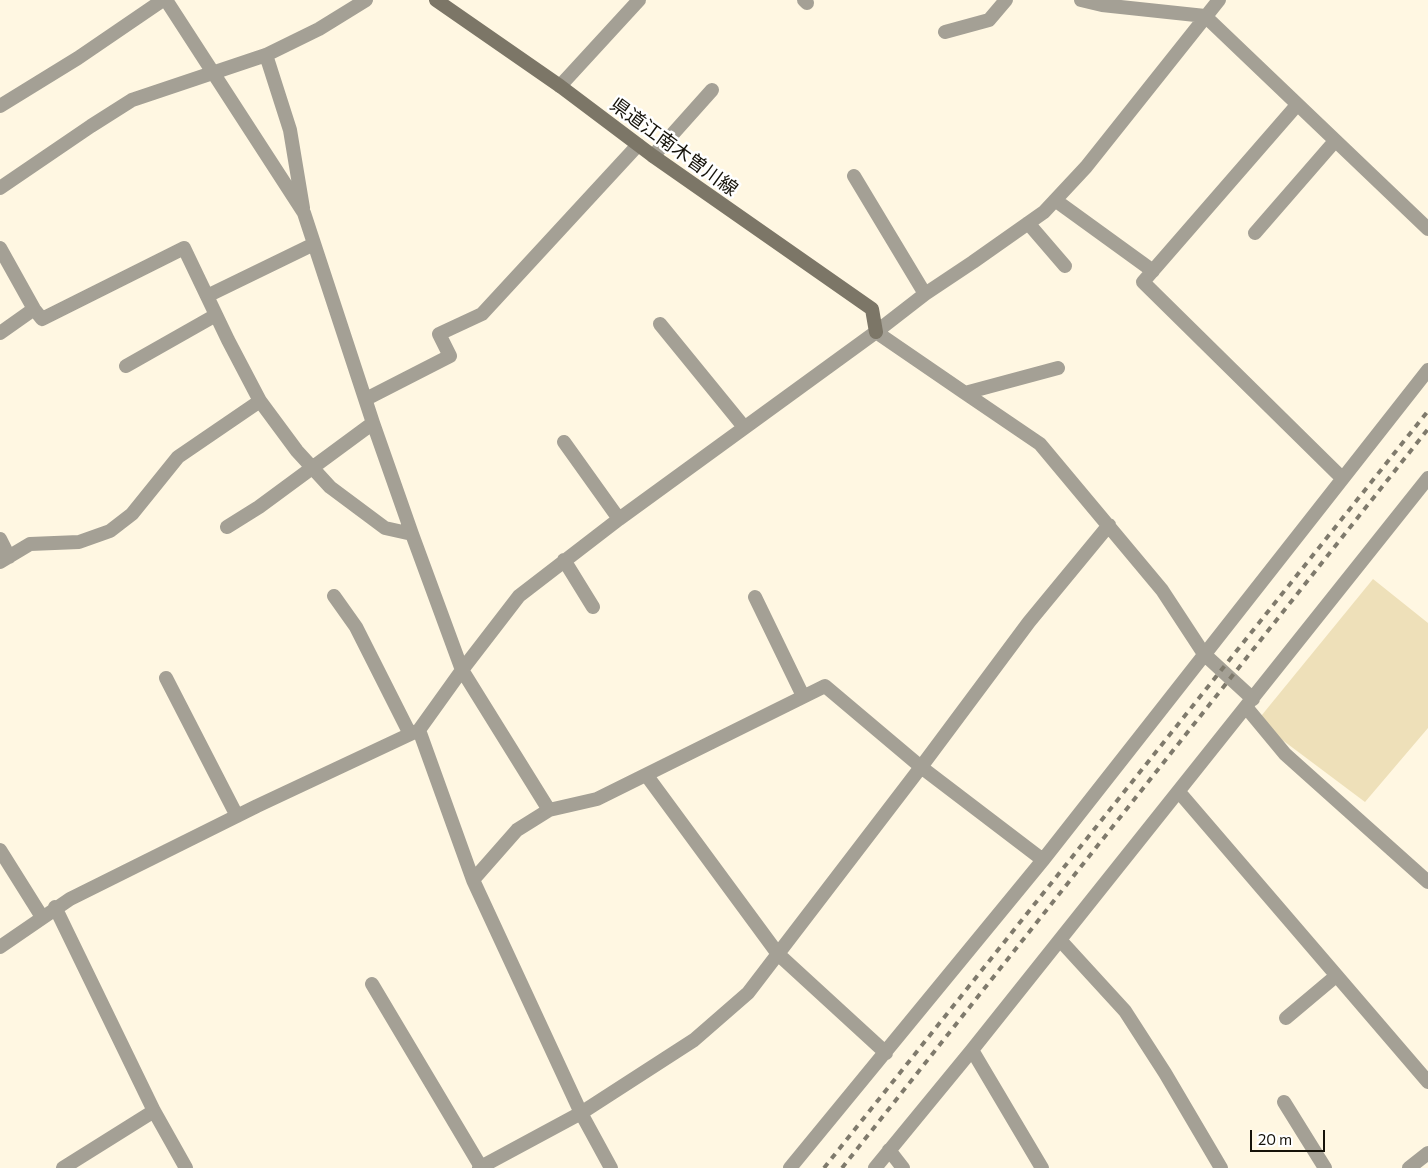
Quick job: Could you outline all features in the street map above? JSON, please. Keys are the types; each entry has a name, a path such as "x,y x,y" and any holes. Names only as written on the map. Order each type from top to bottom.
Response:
{"main road":[{"name":"県道江南木曽川線","path":"436,0 560,86 653,156 872,309 876,332"}],"street":[{"path":"0,106 78,58 164,0 214,72 304,213"},
{"path":"0,188 132,100 266,55 319,29 366,0"},
{"path":"560,86 640,0"},
{"path":"945,32 989,20 1006,0"},
{"path":"1081,0 1102,5 1205,16 1428,229"},
{"path":"0,947 55,907 70,899 237,816 415,732 519,596 619,519 876,332 925,294 1044,212 1086,167 1219,0"},
{"path":"266,55 290,130 304,213 373,422 462,670 549,810"},
{"path":"653,156 712,90"},
{"path":"1297,105 1143,282 1342,478"},
{"path":"1255,233 1334,140"},
{"path":"366,399 450,356 438,334 482,314 638,145"},
{"path":"854,176 925,294"},
{"path":"1055,200 1152,271"},
{"path":"1028,224 1065,266"},
{"path":"207,296 314,244"},
{"path":"0,248 34,309 42,319 184,248 216,316 260,401 296,451 330,487 386,528 412,534"},
{"path":"0,333 34,309"},
{"path":"126,366 216,316"},
{"path":"660,324 744,427"},
{"path":"876,332 1040,444 1162,590 1204,654 1249,703 1285,754 1428,882"},
{"path":"965,393 1058,368"},
{"path":"790,1168 1043,860 1428,370"},
{"path":"0,539 5,560 30,544 79,542 110,531 132,514 178,457 260,401"},
{"path":"227,527 260,507 373,422"},
{"path":"564,442 619,519"},
{"path":"876,1168 1179,792 1428,478"},
{"path":"372,984 480,1167 581,1113 694,1040 748,993 921,768 1029,622 1109,525"},
{"path":"564,560 593,607"},
{"path":"334,596 356,627 415,732 473,880 581,1113 611,1168"},
{"path":"755,597 803,696"},
{"path":"166,678 237,816"},
{"path":"473,880 518,830 549,810 597,799 647,776 825,686 921,768 1043,860"},
{"path":"647,776 778,954 886,1053"},
{"path":"1179,792 1428,1082"},
{"path":"0,850 42,917"},
{"path":"55,907 154,1111 186,1168"},
{"path":"1060,940 1124,1011 1165,1074 1221,1168"},
{"path":"1286,1018 1336,976"},
{"path":"972,1050 1042,1168"},
{"path":"1284,1102 1325,1168"},
{"path":"63,1168 154,1111"},
{"path":"889,1150 903,1168"},
{"path":"1409,1168 1428,1153"}],"shaded area":[{"path":"1373,579 1428,623 1428,728 1365,802 1257,721"}],"railway":[{"path":"824,1168 1428,411"},
{"path":"842,1168 1428,429"}]}
